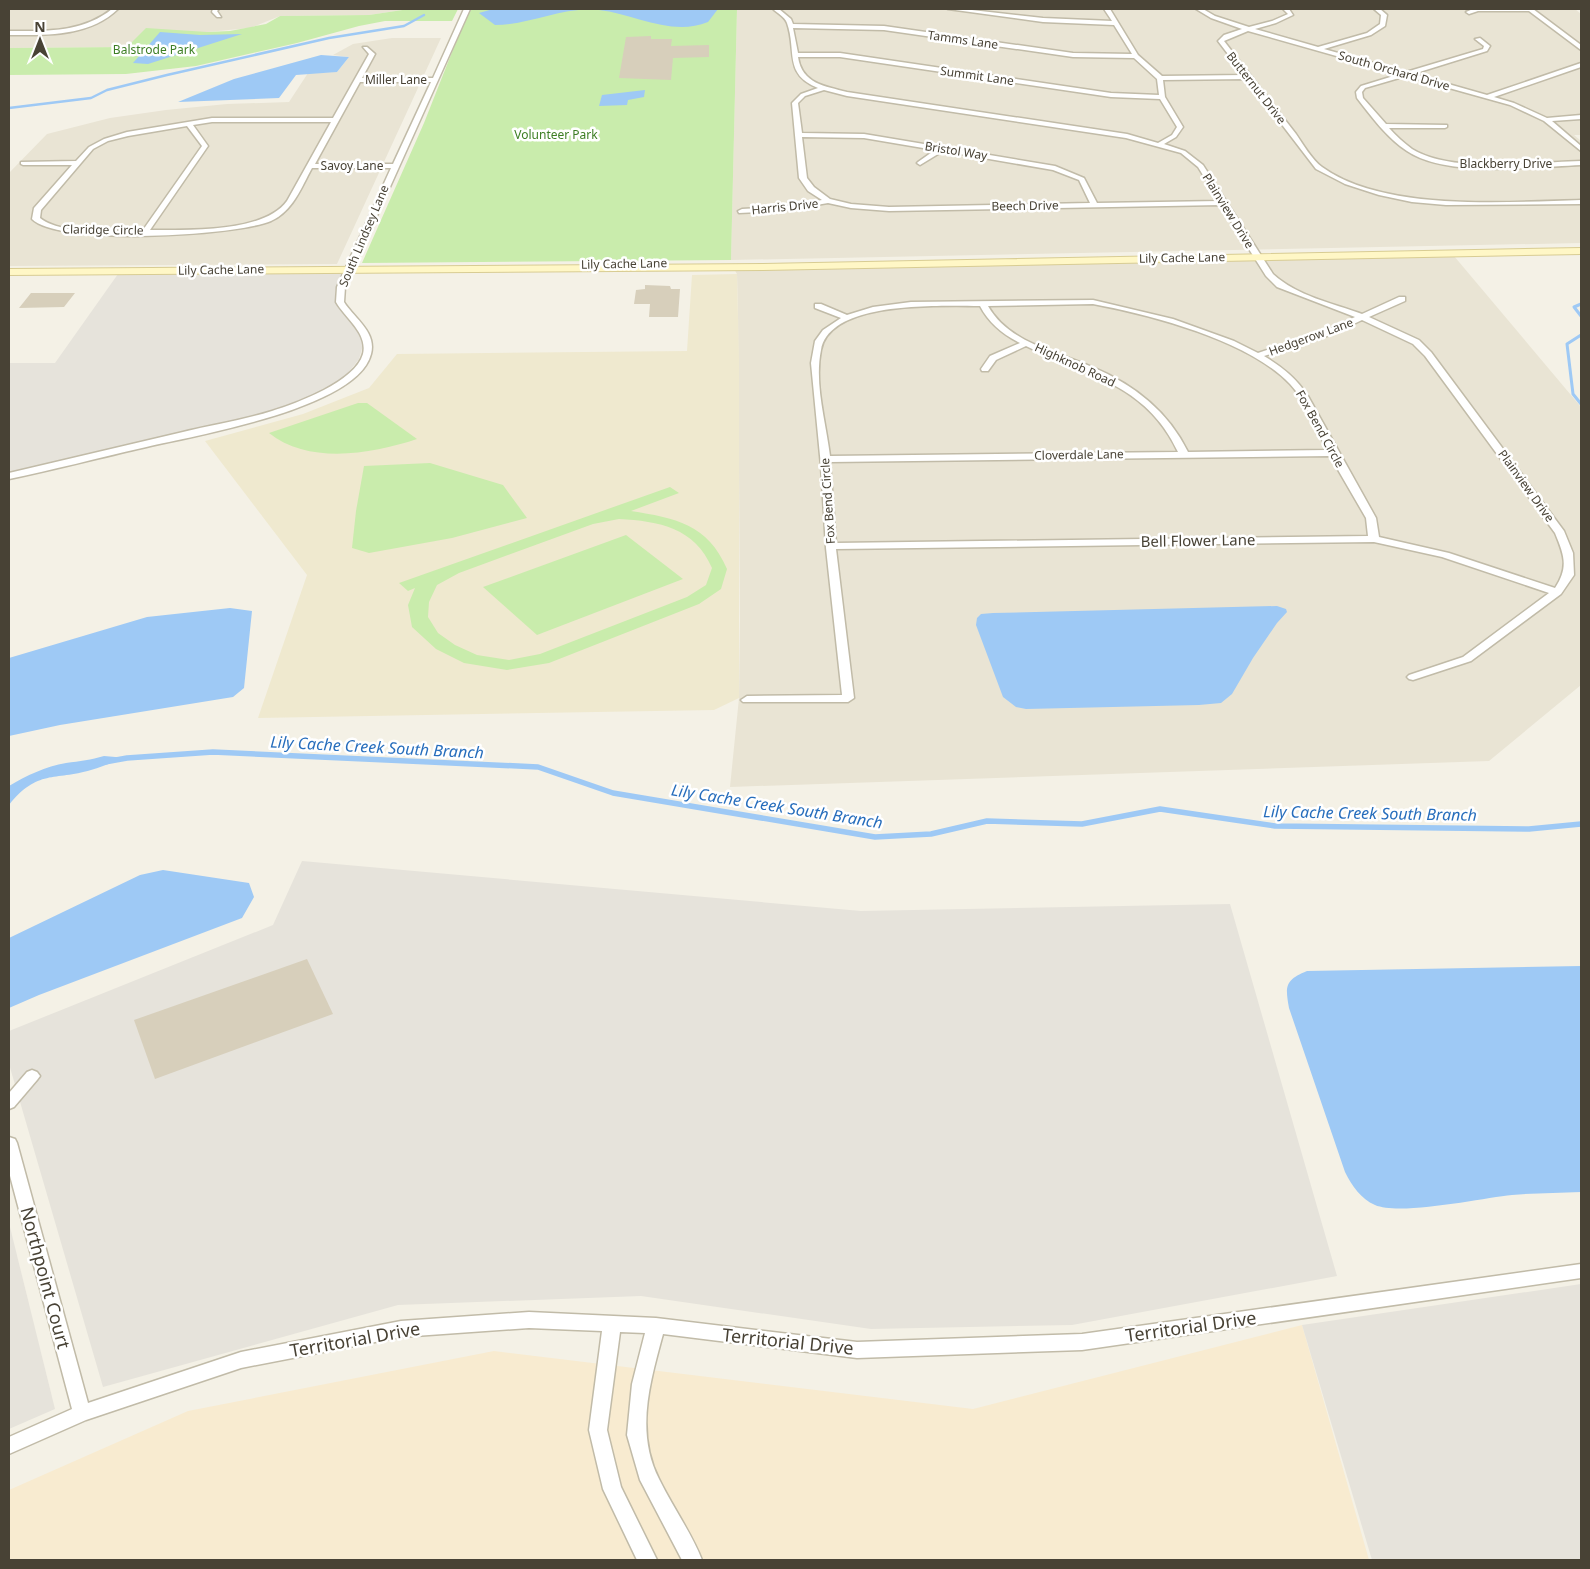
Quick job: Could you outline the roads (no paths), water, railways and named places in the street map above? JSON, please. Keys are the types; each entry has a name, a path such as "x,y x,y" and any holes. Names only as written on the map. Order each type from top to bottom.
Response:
{"street":[{"path":"9,33 85,29 101,21 115,9"},
{"path":"216,9 214,11 219,16"},
{"name":"South Lindsey Lane","path":"9,476 273,414 312,399 340,384 359,367 368,352 368,341 364,332 340,302 341,287 467,9"},
{"path":"776,9 786,15 791,26"},
{"path":"951,9 1044,20 1116,23"},
{"path":"1107,9 1136,56 1160,78 1162,97 1180,127 1174,136 1160,144"},
{"name":"South Orchard Drive","path":"1199,9 1213,17 1249,30 1487,97 1536,113 1581,149"},
{"name":"Butternut Drive","path":"1286,9 1290,14 1281,21 1225,37 1221,41 1318,168 1341,181 1423,202 1446,204 1581,202"},
{"path":"1318,49 1369,34 1383,25 1384,15 1377,9"},
{"path":"1469,12 1478,9 1530,9 1581,48"},
{"name":"Plainview Drive","path":"791,26 796,70 804,78 823,88 847,94 1127,136 1183,152 1201,166 1222,203 1270,276 1280,285 1399,333 1416,342 1428,354 1560,533 1568,553 1569,575 1557,592"},
{"name":"Tamms Lane","path":"791,26 884,28 1073,55 1136,56"},
{"name":"Blackberry Drive","path":"1478,39 1487,46 1485,50 1363,87 1359,92 1360,98 1410,150 1428,162 1459,165 1581,163"},
{"name":"Claridge Circle","path":"335,120 212,120 106,140 91,148 37,210 36,219 42,225 58,230 214,231 259,223 275,216 285,208 310,166 372,54 365,48"},
{"name":"Summit Lane","path":"794,55 840,55 1111,95 1162,97"},
{"path":"1487,97 1581,65"},
{"path":"1160,78 1247,77"},
{"name":"Miller Lane","path":"358,78 435,78"},
{"path":"823,88 804,95 797,100 803,178 811,189 828,201"},
{"path":"1546,120 1581,117"},
{"path":"146,231 204,149 204,142 189,124"},
{"path":"1386,126 1445,126"},
{"name":"Bristol Way","path":"799,134 864,136 1055,168 1072,173 1082,179 1094,205"},
{"path":"920,163 943,148"},
{"path":"23,163 78,163"},
{"name":"Savoy Lane","path":"310,166 395,166"},
{"path":"1346,192 1354,185"},
{"name":"Beech Drive","path":"828,201 851,206 889,209 1222,203"},
{"name":"Harris Drive","path":"742,211 781,209 828,201"},
{"name":"Lily Cache Lane","path":"9,272 746,267 1581,250"},
{"name":"Hedgerow Lane","path":"1259,355 1330,332 1402,299"},
{"name":"Fox Bend Circle","path":"747,700 848,698 831,546 826,459 817,381 816,351 825,334 835,324 848,318 899,305 1077,300 1126,303 1259,355 1282,370 1294,383 1371,518 1374,539"},
{"name":"Highknob Road","path":"982,302 988,316 994,323 1027,343 1103,375 1139,398 1170,427 1184,454"},
{"path":"818,306 848,318"},
{"path":"985,369 993,358 1027,343"},
{"name":"Cloverdale Lane","path":"826,459 1333,453"},
{"name":"Bell Flower Lane","path":"831,546 1374,539 1445,555 1557,592"},
{"path":"1413,677 1467,659 1557,592"},
{"path":"9,1103 32,1076"},
{"name":"Northpoint Court","path":"9,1143 82,1413"},
{"name":"Territorial Drive","path":"9,1446 82,1413 241,1360 401,1328 529,1320 656,1326 857,1350 1082,1342 1581,1271"},
{"path":"612,1324 598,1430 612,1490 647,1560"},
{"path":"656,1326 641,1384 636,1435 649,1480 692,1560"}],"water":[{"path":"493,9 586,9 521,22 495,25 479,13"},
{"path":"586,9 718,9 708,22 681,27 667,26 613,12"},
{"path":"160,32 200,35 242,34 148,64 133,63"},
{"path":"321,55 349,57 337,72 296,75 279,98 178,102 234,79"},
{"path":"645,90 644,97 628,100 627,105 599,106 602,95"},
{"path":"1277,606 1286,609 1287,612 1277,623 1253,658 1232,694 1221,703 1199,705 1026,709 1016,707 1003,697 976,625 977,618 981,614 993,613"},
{"path":"230,608 252,611 244,688 233,697 60,725 9,736 9,658 147,617"},
{"path":"104,756 127,758 91,770 38,781 19,794 9,805 9,786 22,779 51,766"},
{"path":"163,870 249,883 254,897 242,918 9,1008 9,938 140,875"},
{"path":"1581,966 1581,1192 1512,1195 1442,1205 1403,1208 1387,1208 1375,1205 1361,1196 1345,1172 1289,1008 1287,989 1294,977 1307,971"}],"waterway":[{"path":"9,108 91,98 107,90 167,75 329,38 404,26 424,15"},
{"name":"Lily Cache Creek South Branch","path":"1581,304 1574,307 1581,316"},
{"name":"Lily Cache Creek South Branch","path":"1581,335 1567,344 1573,394 1581,404"},
{"name":"Lily Cache Creek South Branch","path":"105,762 127,758 213,752 538,767 613,793 875,837 931,834 987,821 1082,824 1160,809 1275,826 1529,829 1581,824"}],"park label":[{"name":"Balstrode Park","path":"154,50"},
{"name":"Volunteer Park","path":"556,135"}]}
